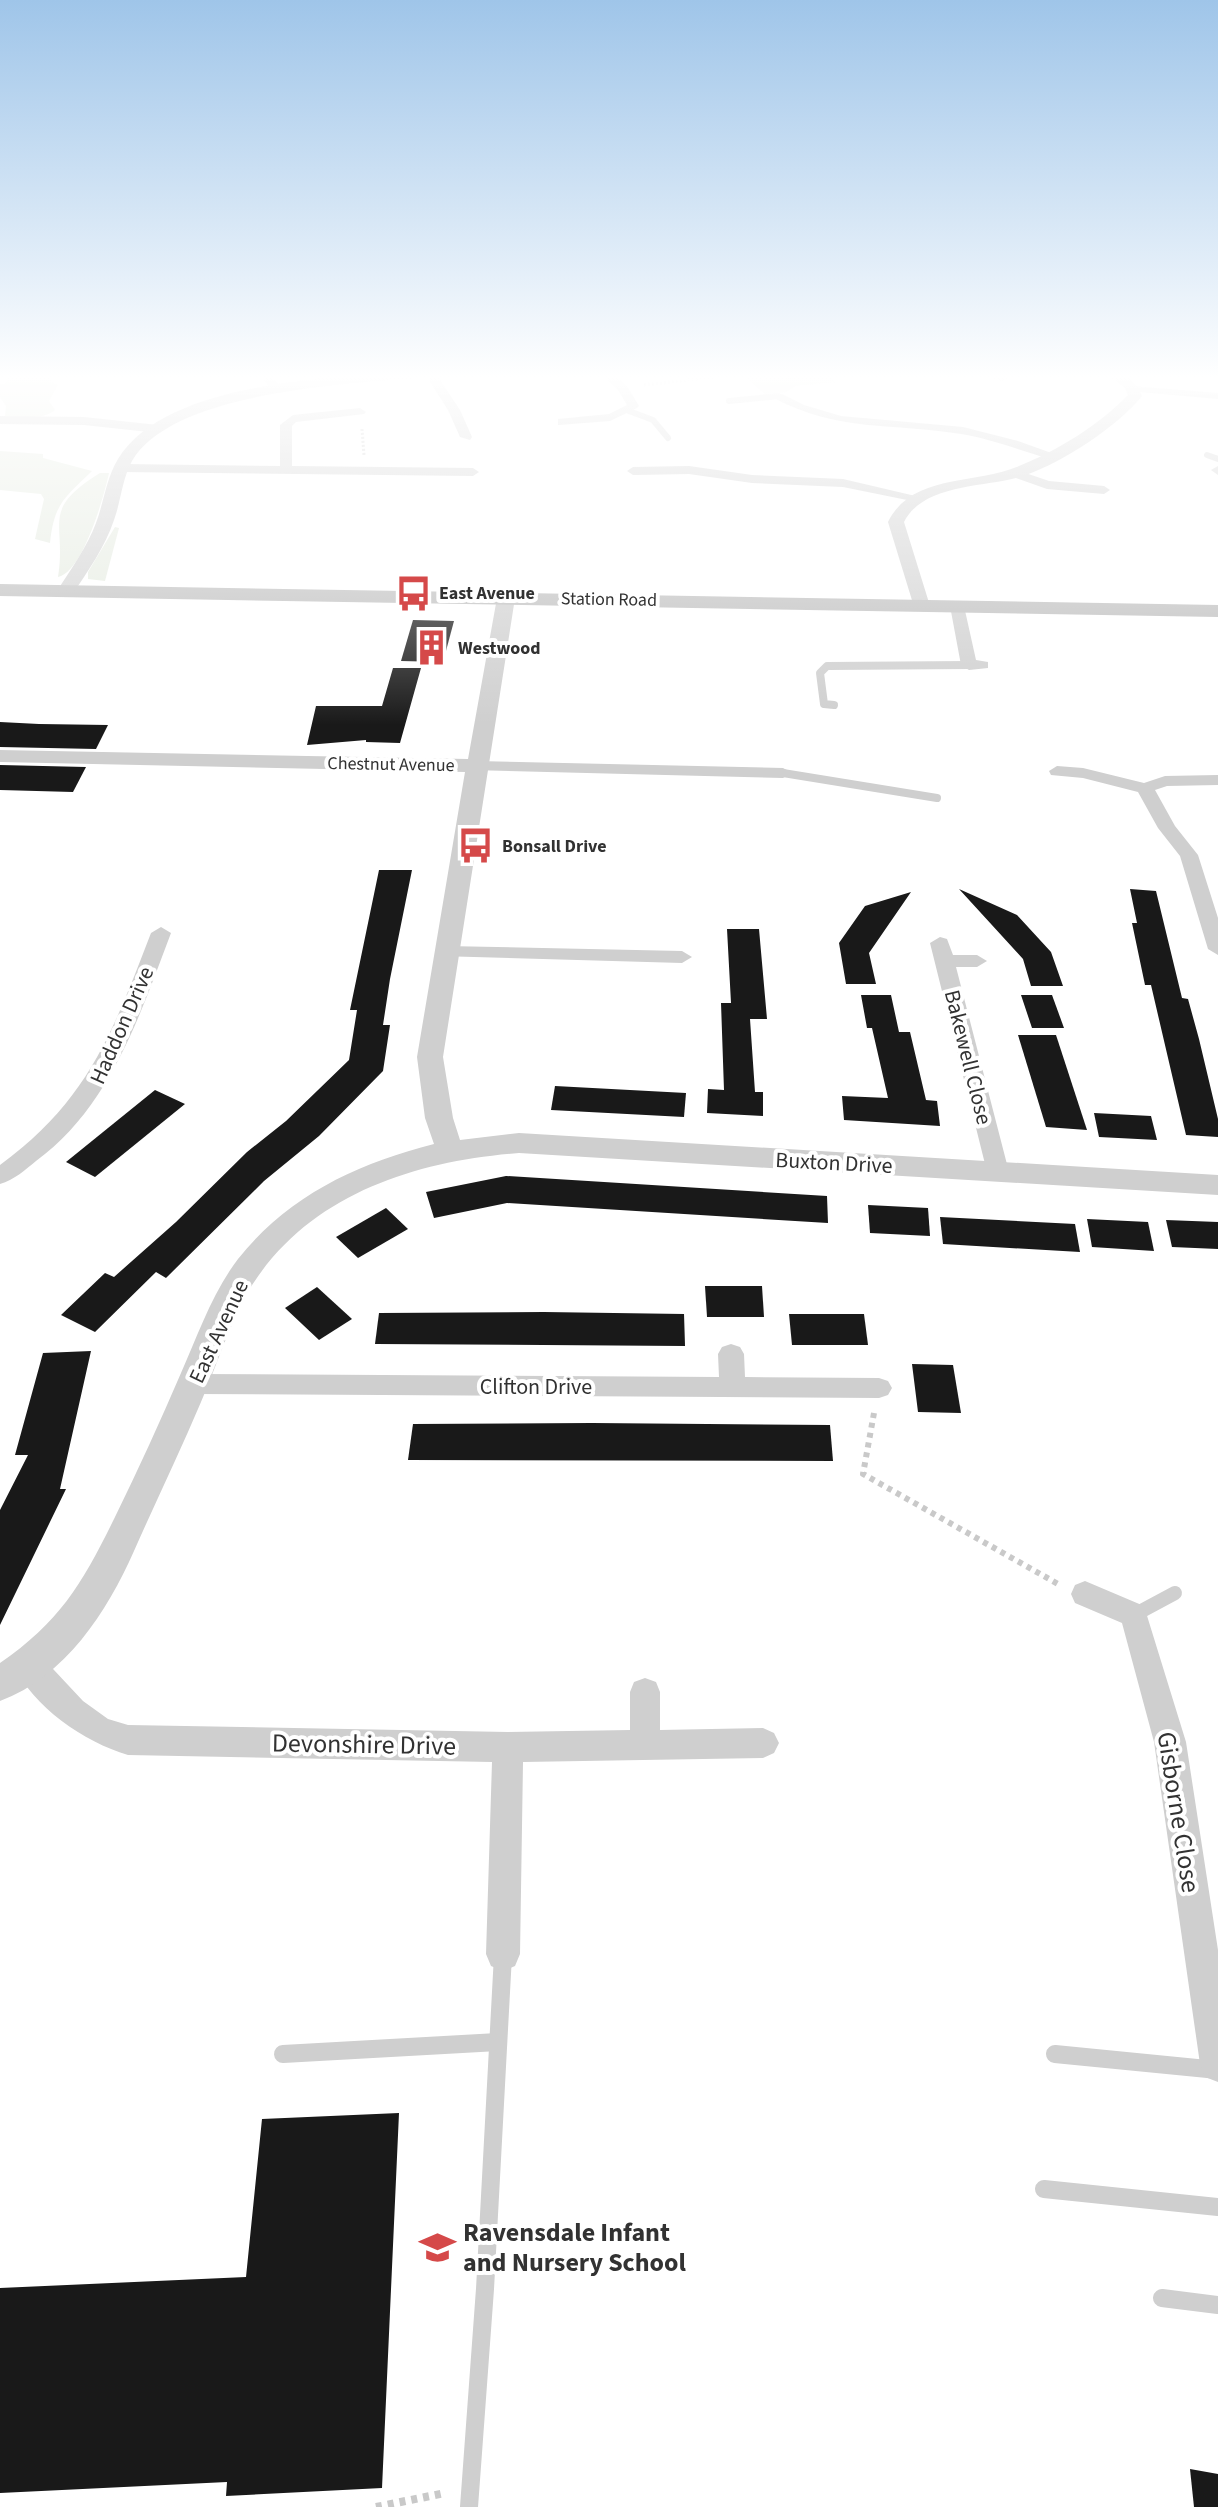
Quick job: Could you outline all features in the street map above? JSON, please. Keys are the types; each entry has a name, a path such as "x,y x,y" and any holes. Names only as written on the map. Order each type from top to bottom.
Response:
{"main road":[{"name":"Station Road","path":"0,590 1218,611"}],"street":[{"path":"66,591 98,538 113,491"},
{"path":"882,491 917,498"},
{"path":"921,606 896,522 903,509 917,498 939,491"},
{"path":"449,1149 439,1118 430,1057 506,598"},
{"path":"957,606 976,665"},
{"name":"Chestnut Avenue","path":"0,756 783,773"},
{"path":"1057,771 1083,766 1145,788 1165,781 1218,780"},
{"path":"1145,788 1167,828 1189,855 1209,889 1218,949"},
{"name":"Haddon Drive","path":"0,1176 47,1140 90,1093 111,1056 161,933"},
{"path":"445,952 682,957"},
{"name":"Bakewell Close","path":"977,961 943,952 998,1172"},
{"name":"Buxton Drive","path":"449,1149 531,1143 1218,1185"},
{"name":"East Avenue","path":"14,1674 90,1602 193,1384 227,1304 247,1269 273,1238 307,1207 336,1189 375,1171 449,1149"},
{"path":"731,1354 733,1388"},
{"name":"Clifton Drive","path":"193,1384 879,1388"},
{"path":"1085,1594 1134,1615"},
{"name":"Gisborne Close","path":"1134,1615 1170,1742 1218,2067"},
{"name":"Devonshire Drive","path":"14,1674 99,1731 128,1740 508,1747 763,1743"},
{"path":"645,1692 645,1744"},
{"path":"503,1954 508,1747"}],"lane":[{"path":"834,705 824,704 820,673 827,666 976,665"},
{"path":"783,773 828,775 937,798"},
{"path":"1134,1615 1175,1593"},
{"path":"469,2497 503,1954"},
{"path":"283,2054 498,2042"},
{"path":"1055,2054 1218,2067"},
{"path":"1044,2189 1218,2207"},
{"path":"1162,2298 1218,2305"}],"path":[{"path":"879,1388 863,1474 1066,1588 1085,1594"},
{"path":"376,2507 469,2497"}],"shaded area":[{"path":"10,491 71,491 54,519 50,543 35,539 44,499 41,494"},
{"path":"76,491 104,491 84,548 76,562 58,577 60,519 62,508"},
{"path":"115,527 119,528 105,581 88,579 88,572"}],"building":[{"name":"Westwood","path":"413,620 454,621 443,662 401,661"},
{"path":"393,668 421,668 400,743 366,740 307,745 316,706 382,706"},
{"path":"0,722 108,725 96,749 0,747"},
{"path":"0,765 86,767 73,792 0,790"},
{"path":"379,870 412,870 383,1025 390,1025 383,1071 319,1136 264,1181 166,1278 156,1272 95,1332 61,1315 105,1273 114,1277 349,1060 357,1010 350,1010"},
{"path":"959,889 1017,915 1051,952 1063,986 1031,986 1023,959"},
{"path":"1130,889 1156,891 1182,998 1188,999 1199,1039 1218,1119 1218,1137 1186,1135 1151,985 1145,985 1132,923 1137,923"},
{"path":"911,892 869,953 876,984 846,984 839,943 865,906"},
{"path":"727,929 759,929 767,1019 750,1019 755,1092 763,1092 763,1116 707,1113 708,1089 724,1090 721,1003 731,1003"},
{"path":"861,995 891,995 899,1032 910,1032 926,1100 937,1101 940,1126 844,1120 842,1096 888,1098 872,1028 867,1028"},
{"path":"1021,995 1052,995 1064,1028 1032,1028"},
{"path":"1018,1035 1056,1035 1087,1130 1046,1127"},
{"path":"555,1086 686,1093 684,1117 551,1110"},
{"path":"155,1090 185,1104 95,1177 66,1162"},
{"path":"1094,1113 1151,1116 1157,1140 1099,1137"},
{"path":"506,1176 827,1196 828,1223 507,1203 434,1218 426,1192"},
{"path":"868,1205 928,1208 930,1236 870,1233"},
{"path":"386,1208 408,1229 358,1258 336,1237"},
{"path":"940,1217 1075,1224 1080,1252 943,1244"},
{"path":"1087,1219 1148,1222 1154,1251 1092,1247"},
{"path":"1166,1220 1218,1222 1218,1249 1172,1247"},
{"path":"705,1286 762,1286 764,1317 707,1317"},
{"path":"317,1287 352,1319 319,1340 285,1308"},
{"path":"379,1313 684,1314 685,1346 375,1344"},
{"path":"789,1314 864,1314 868,1345 792,1345"},
{"path":"91,1351 60,1489 66,1489 0,1625 0,1510 28,1455 15,1455 43,1353"},
{"path":"912,1364 953,1365 961,1413 918,1412"},
{"path":"413,1424 830,1425 833,1461 408,1460"},
{"path":"399,2113 382,2488 226,2496 227,2482 0,2493 0,2288 246,2277 262,2119"},
{"path":"1190,2469 1218,2474 1218,2507 1194,2507"}],"place":[{"name":"East Avenue","path":"413,593"},
{"name":"Westwood","path":"432,648"},
{"name":"Bonsall Drive","path":"476,846"},
{"name":"Ravensdale Infant and Nursery School","path":"437,2247"}]}
